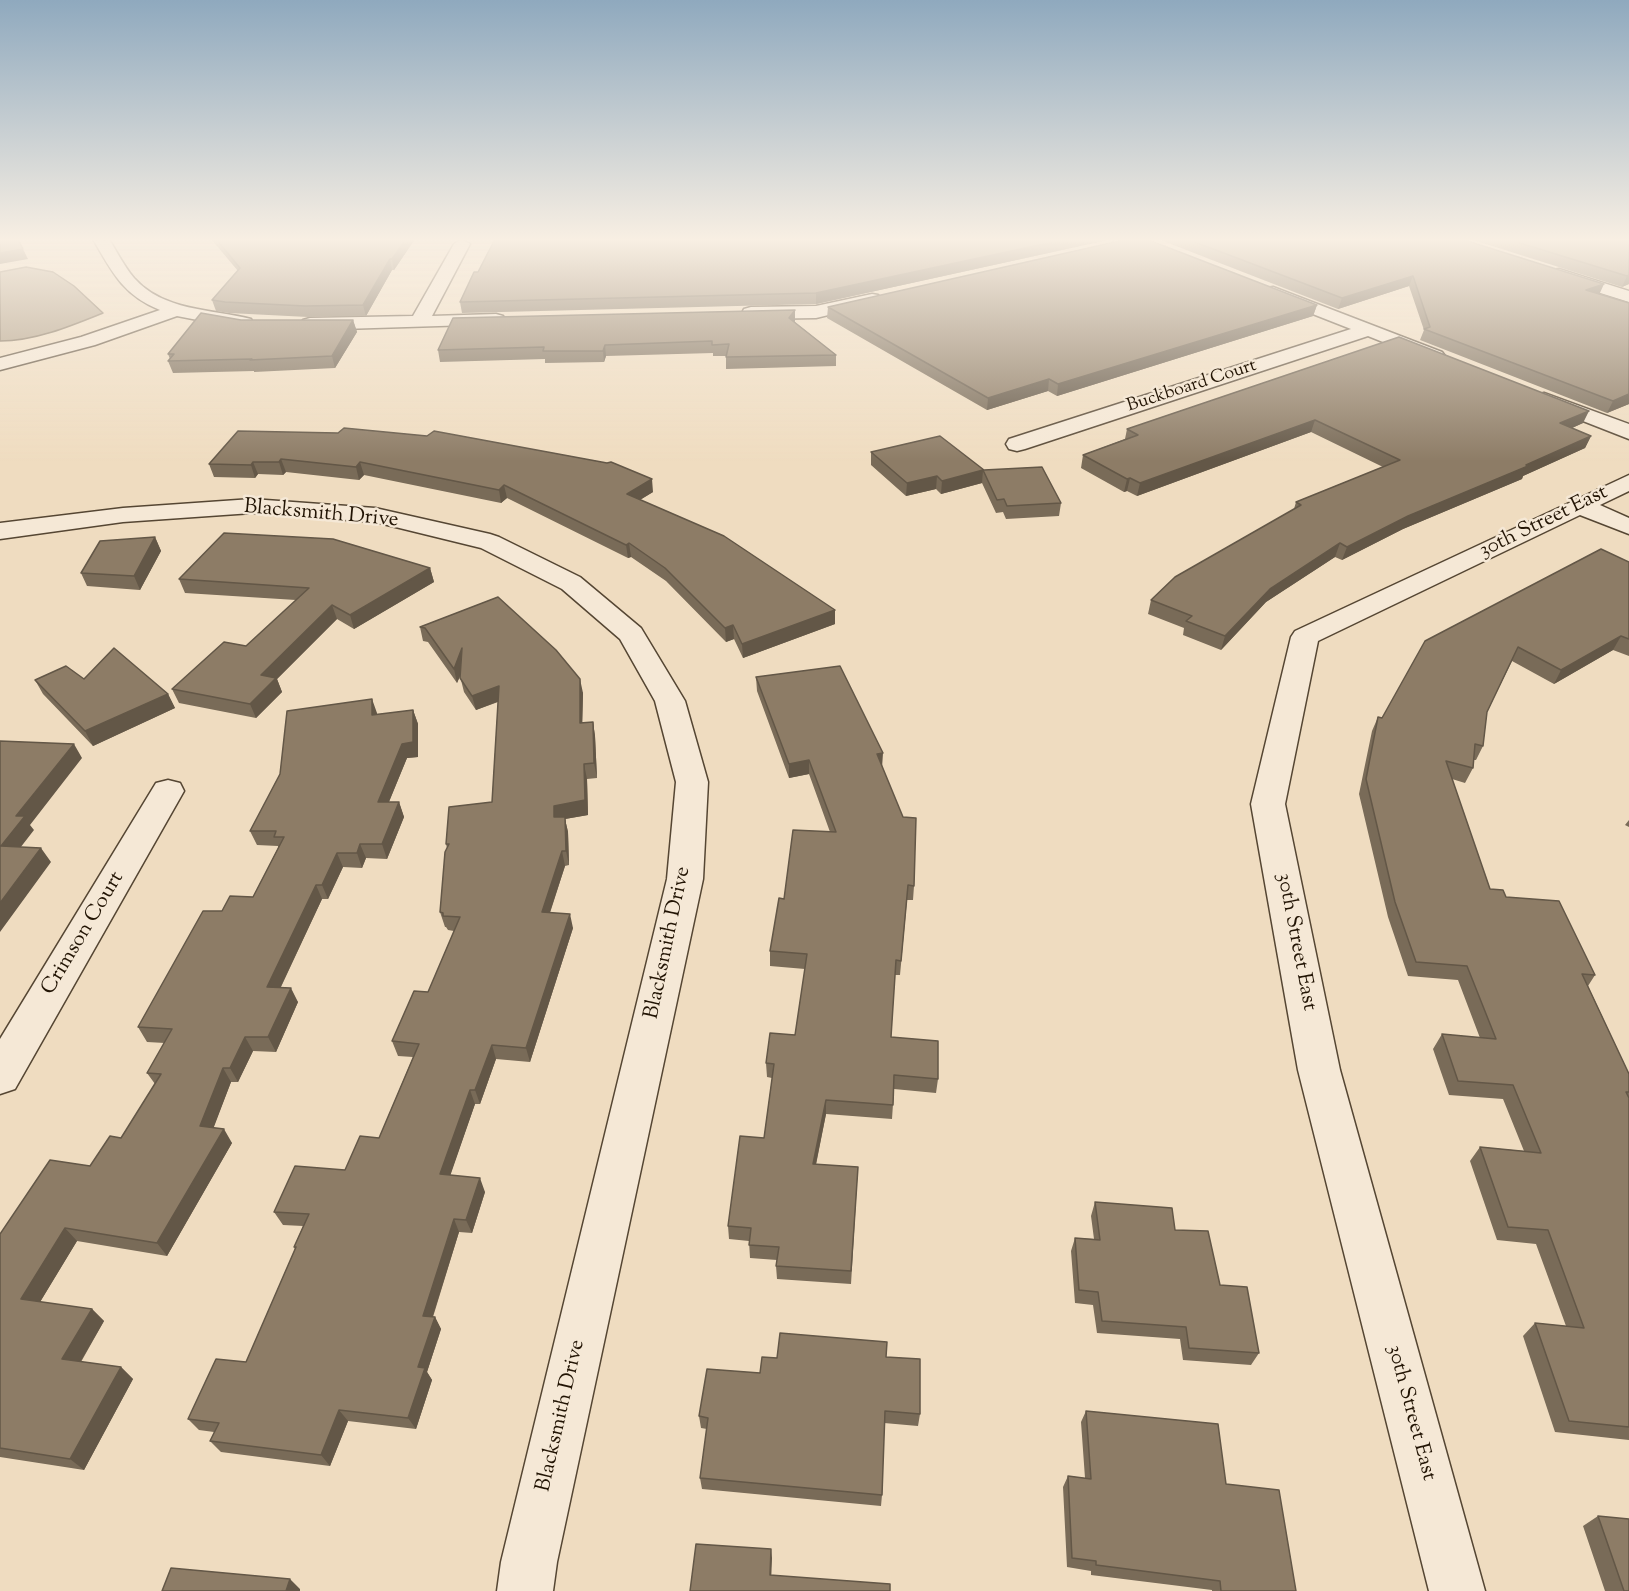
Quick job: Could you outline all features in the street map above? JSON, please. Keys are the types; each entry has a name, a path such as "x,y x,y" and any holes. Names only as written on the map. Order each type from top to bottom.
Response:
{"street":[{"path":"0,364 52,353 118,333 168,313"},
{"path":"187,313 245,323 267,323"},
{"path":"419,322 424,313"},
{"path":"734,314 765,313"},
{"path":"1326,313 1455,364"},
{"path":"289,323 512,319"},
{"name":"Buckboard Court","path":"1017,444 1368,330"},
{"path":"1531,394 1629,432"},
{"name":"30th Street East","path":"1458,1591 1319,1070 1268,804 1305,637 1629,482"},
{"name":"Blacksmith Drive","path":"0,531 123,515 252,506 375,515 490,542 571,583 631,634 670,701 692,782 686,879 529,1562 525,1591"},
{"path":"1581,506 1629,527"},
{"name":"Crimson Court","path":"0,1076 168,791"}],"shaded area":[{"path":"0,313 102,313 40,336 0,341"}],"building":[{"path":"201,313 241,320 353,320 332,356 168,361 174,354 168,354"},
{"path":"656,313 793,313 789,318 836,355 726,357 729,344 712,345 712,341 605,345 603,351 543,351 544,347 438,350 453,318"},
{"path":"839,313 1290,313 1058,384 1049,379 988,398"},
{"path":"1425,313 1629,313 1629,394 1613,401 1424,329 1430,327"},
{"path":"1399,337 1589,411 1560,423 1591,436 1526,465 1528,466 1408,516 1347,547 1340,543 1270,589 1225,636 1186,621 1192,616 1151,600 1175,577 1301,505 1296,502 1400,460 1315,420 1140,483 1130,478 1127,479 1083,455 1138,435 1127,429"},
{"path":"344,428 427,436 434,431 611,462 652,479 627,494 724,536 835,610 742,644 733,625 725,628 665,568 629,543 626,545 504,485 499,490 360,462 356,467 281,459 279,462 253,462 251,465 209,464 238,431 338,433"},
{"path":"940,436 984,470 1042,467 1061,503 1007,506 1004,499 997,500 983,470 942,481 937,476 907,483 871,452"},
{"path":"224,533 333,539 430,568 350,615 332,605 261,675 276,678 250,704 172,689 224,642 246,646 309,588 179,579"},
{"path":"155,537 134,576 81,573 100,541"},
{"path":"1601,549 1629,562 1629,639 1621,636 1561,670 1518,647 1487,712 1483,746 1475,744 1473,768 1446,761 1490,889 1503,890 1506,897 1559,901 1595,975 1582,974 1629,1074 1629,1092 1626,1092 1629,1098 1629,1427 1569,1421 1535,1323 1584,1328 1548,1230 1508,1227 1480,1147 1541,1153 1513,1085 1458,1081 1442,1034 1496,1039 1467,966 1416,962 1395,902 1366,779 1378,717 1382,718 1425,641"},
{"path":"498,597 556,650 580,679 580,723 593,722 594,763 584,764 585,800 554,806 554,817 565,817 566,851 562,851 542,912 570,914 526,1048 492,1045 475,1090 470,1090 440,1174 480,1178 466,1220 454,1219 423,1316 435,1317 418,1367 425,1368 408,1418 339,1410 321,1455 210,1441 219,1423 188,1419 216,1359 246,1362 309,1214 274,1212 295,1166 345,1170 360,1136 379,1138 419,1044 392,1041 414,991 428,992 460,917 443,916 440,912 445,852 449,844 446,844 449,807 492,802 499,686 472,696 460,678 462,648 454,669 425,628 420,627"},
{"path":"114,648 168,694 85,731 35,680 66,666 84,679"},
{"path":"840,666 883,753 877,754 903,817 916,818 914,886 908,885 901,961 896,960 891,1037 938,1041 938,1079 894,1075 893,1105 826,1100 813,1164 858,1167 851,1271 776,1266 779,1247 749,1245 751,1228 728,1226 740,1136 764,1138 774,1064 766,1063 770,1033 795,1035 807,954 770,951 779,898 784,899 793,830 836,832 809,760 789,764 756,677"},
{"path":"372,699 372,715 413,710 413,742 402,744 378,802 399,802 382,844 360,844 357,853 337,853 322,885 316,885 267,987 291,988 268,1037 245,1037 230,1068 223,1068 200,1126 224,1129 157,1243 65,1228 21,1299 92,1309 62,1359 121,1367 70,1459 0,1448 0,1234 50,1160 90,1166 110,1136 121,1138 161,1074 147,1073 172,1029 138,1027 203,911 222,911 230,896 253,897 284,837 274,837 276,831 250,831 280,774 287,711"},
{"path":"0,741 74,744 16,816 25,816 1,846 41,848 0,903"},
{"path":"1095,1202 1172,1208 1175,1230 1208,1231 1220,1285 1247,1287 1259,1353 1189,1348 1186,1327 1102,1321 1098,1292 1079,1290 1075,1238 1100,1240"},
{"path":"780,1333 887,1342 886,1357 920,1359 920,1414 885,1411 882,1495 700,1478 708,1418 699,1416 707,1369 760,1373 762,1357 777,1358"},
{"path":"1086,1411 1218,1424 1226,1484 1279,1490 1296,1591 1221,1591 1220,1581 1096,1565 1096,1561 1072,1558 1068,1476 1091,1479"},
{"path":"1598,1516 1629,1519 1629,1591 1624,1591"},
{"path":"696,1544 771,1549 770,1575 890,1584 890,1591 690,1591"},
{"path":"171,1568 290,1579 286,1591 162,1591"}]}
